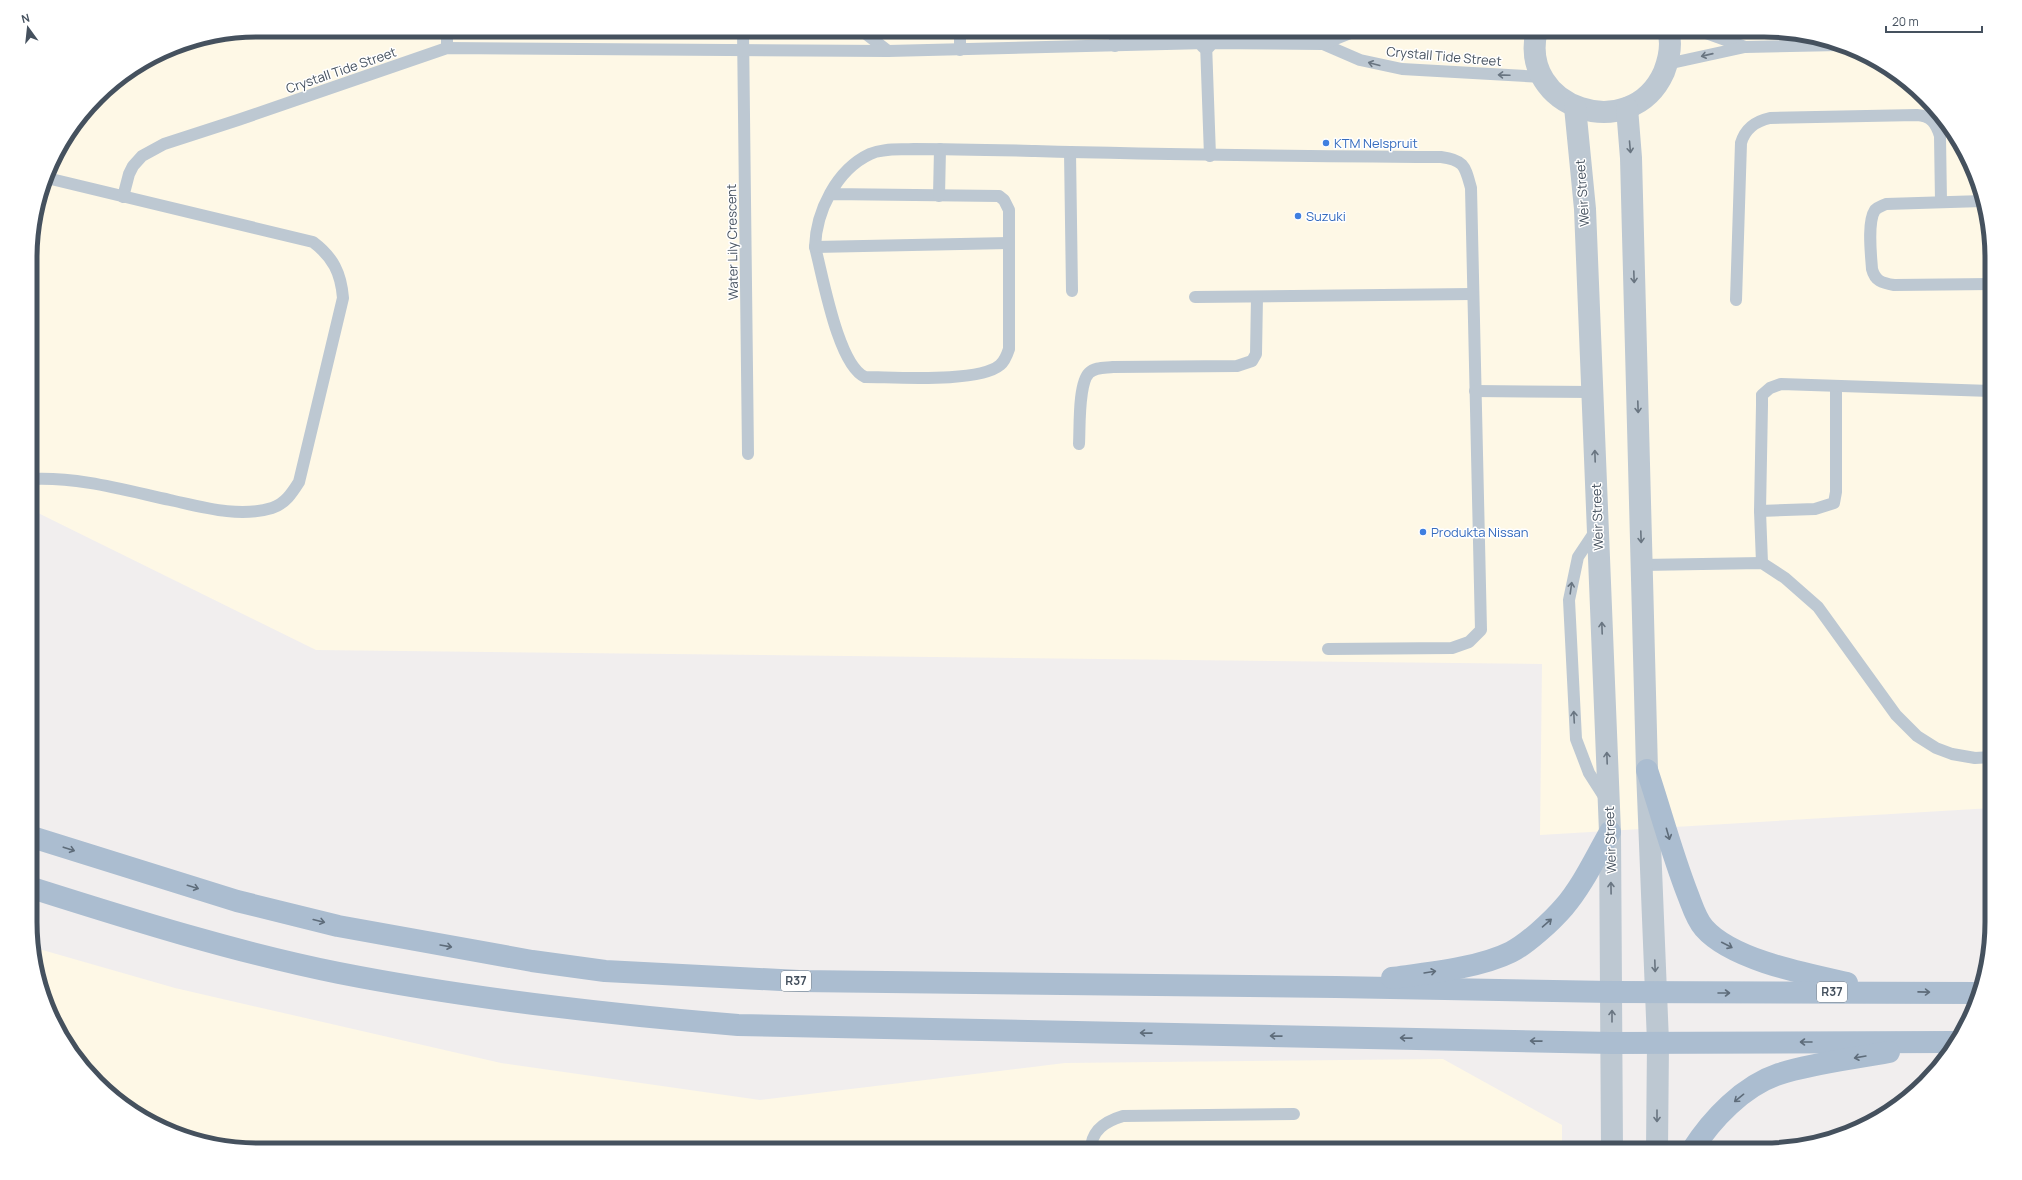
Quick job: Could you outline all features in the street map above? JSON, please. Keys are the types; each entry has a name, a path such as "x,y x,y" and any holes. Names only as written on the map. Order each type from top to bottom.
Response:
{"main road":[{"path":"1647,770 1683,883 1694,911 1703,927 1720,941 1743,953 1775,965 1808,975 1894,992"},
{"path":"1336,987 1444,970 1487,960 1511,951 1549,923 1564,906 1610,832"},
{"name":"R37","path":"37,838 237,901 338,926 532,961 605,971 799,981 1336,987 1656,993 1973,993"},
{"path":"37,890 150,926 263,956 339,973 478,997 632,1016 738,1025 1612,1043 1948,1042"},
{"path":"1698,1143 1726,1108 1750,1088 1777,1075 1818,1064 1948,1042"}],"street":[{"path":"1536,37 1535,48 1537,62 1543,77 1556,94 1575,107 1600,112 1627,108 1648,95 1656,86 1667,64 1670,49 1669,37"},
{"name":"Weir Street","path":"1575,107 1585,209 1609,804 1612,927 1612,1143"},
{"path":"1627,108 1631,158 1647,770 1658,1042 1657,1143"}],"lane":[{"path":"447,37 447,48"},
{"name":"Water Lily Crescent","path":"743,37 748,454"},
{"path":"870,37 888,51"},
{"path":"960,37 960,50"},
{"path":"1115,37 1115,46"},
{"path":"1206,37 1210,156"},
{"name":"Crystall Tide Street","path":"123,197 129,174 133,166 142,156 164,144 447,48 888,51 960,50 1115,46 1206,37 1322,44 1360,60 1402,70 1543,77"},
{"name":"Crystall Tide Street","path":"1322,44 1340,37"},
{"path":"1717,37 1745,47"},
{"path":"1667,64 1745,47 1822,45"},
{"path":"1736,300 1742,143 1743,136 1749,128 1757,122 1770,118 1917,115 1929,118 1936,126 1940,136 1941,202"},
{"path":"939,196 940,149"},
{"path":"830,194 999,196 1004,200 1009,210 1009,350 1000,365 991,370 971,376 865,377 855,370 838,334 815,248 816,234 819,218 830,194 843,175 856,162 870,154 882,150 940,149 1210,156 1441,157 1456,159 1463,165 1471,188 1472,294 1481,630 1469,642 1452,648 1328,649"},
{"path":"1070,152 1072,291"},
{"path":"37,479 66,479 92,483 215,510 243,512 273,508 284,502 299,482 343,298 342,284 335,264 323,249 313,242 52,179"},
{"path":"1977,201 1886,204 1876,209 1871,223 1873,275 1880,282 1894,285 1985,284"},
{"path":"815,248 1009,243"},
{"path":"1195,297 1472,294"},
{"path":"1079,444 1082,388 1088,374 1098,368 1113,367 1216,367 1247,364 1252,361 1256,354 1258,297"},
{"path":"1762,563 1760,511 1762,395 1770,388 1777,385 1985,391"},
{"path":"1760,511 1815,509 1834,503 1836,492 1836,387"},
{"path":"1475,391 1592,392"},
{"path":"1598,527 1578,557 1569,600 1576,739 1582,758 1609,804"},
{"path":"1642,565 1762,563 1785,578 1818,607 1896,715 1917,736 1936,748 1952,754 1975,758 1985,757"},
{"path":"1093,1143 1095,1133 1102,1125 1123,1116 1294,1114"}],"shaded area":[{"path":"244,37 1778,37 1807,41 1848,54 1887,74 1910,92 1930,112 1948,135 1968,174 1981,215 1985,244 1985,808 1540,835 1542,664 316,650 37,512 37,244 41,215 49,187 60,160 74,135 92,112 112,92 135,74 160,60 187,49 215,41"},
{"path":"39,949 175,988 501,1063 760,1100 1065,1063 1443,1059 1562,1125 1562,1143 244,1143 215,1139 174,1126 135,1106 112,1088 92,1068 74,1045 60,1020 49,993 41,965"}],"place":[{"name":"KTM Nelspruit","path":"1326,143"},
{"name":"Suzuki","path":"1298,216"},
{"name":"Produkta Nissan","path":"1423,532"}]}
